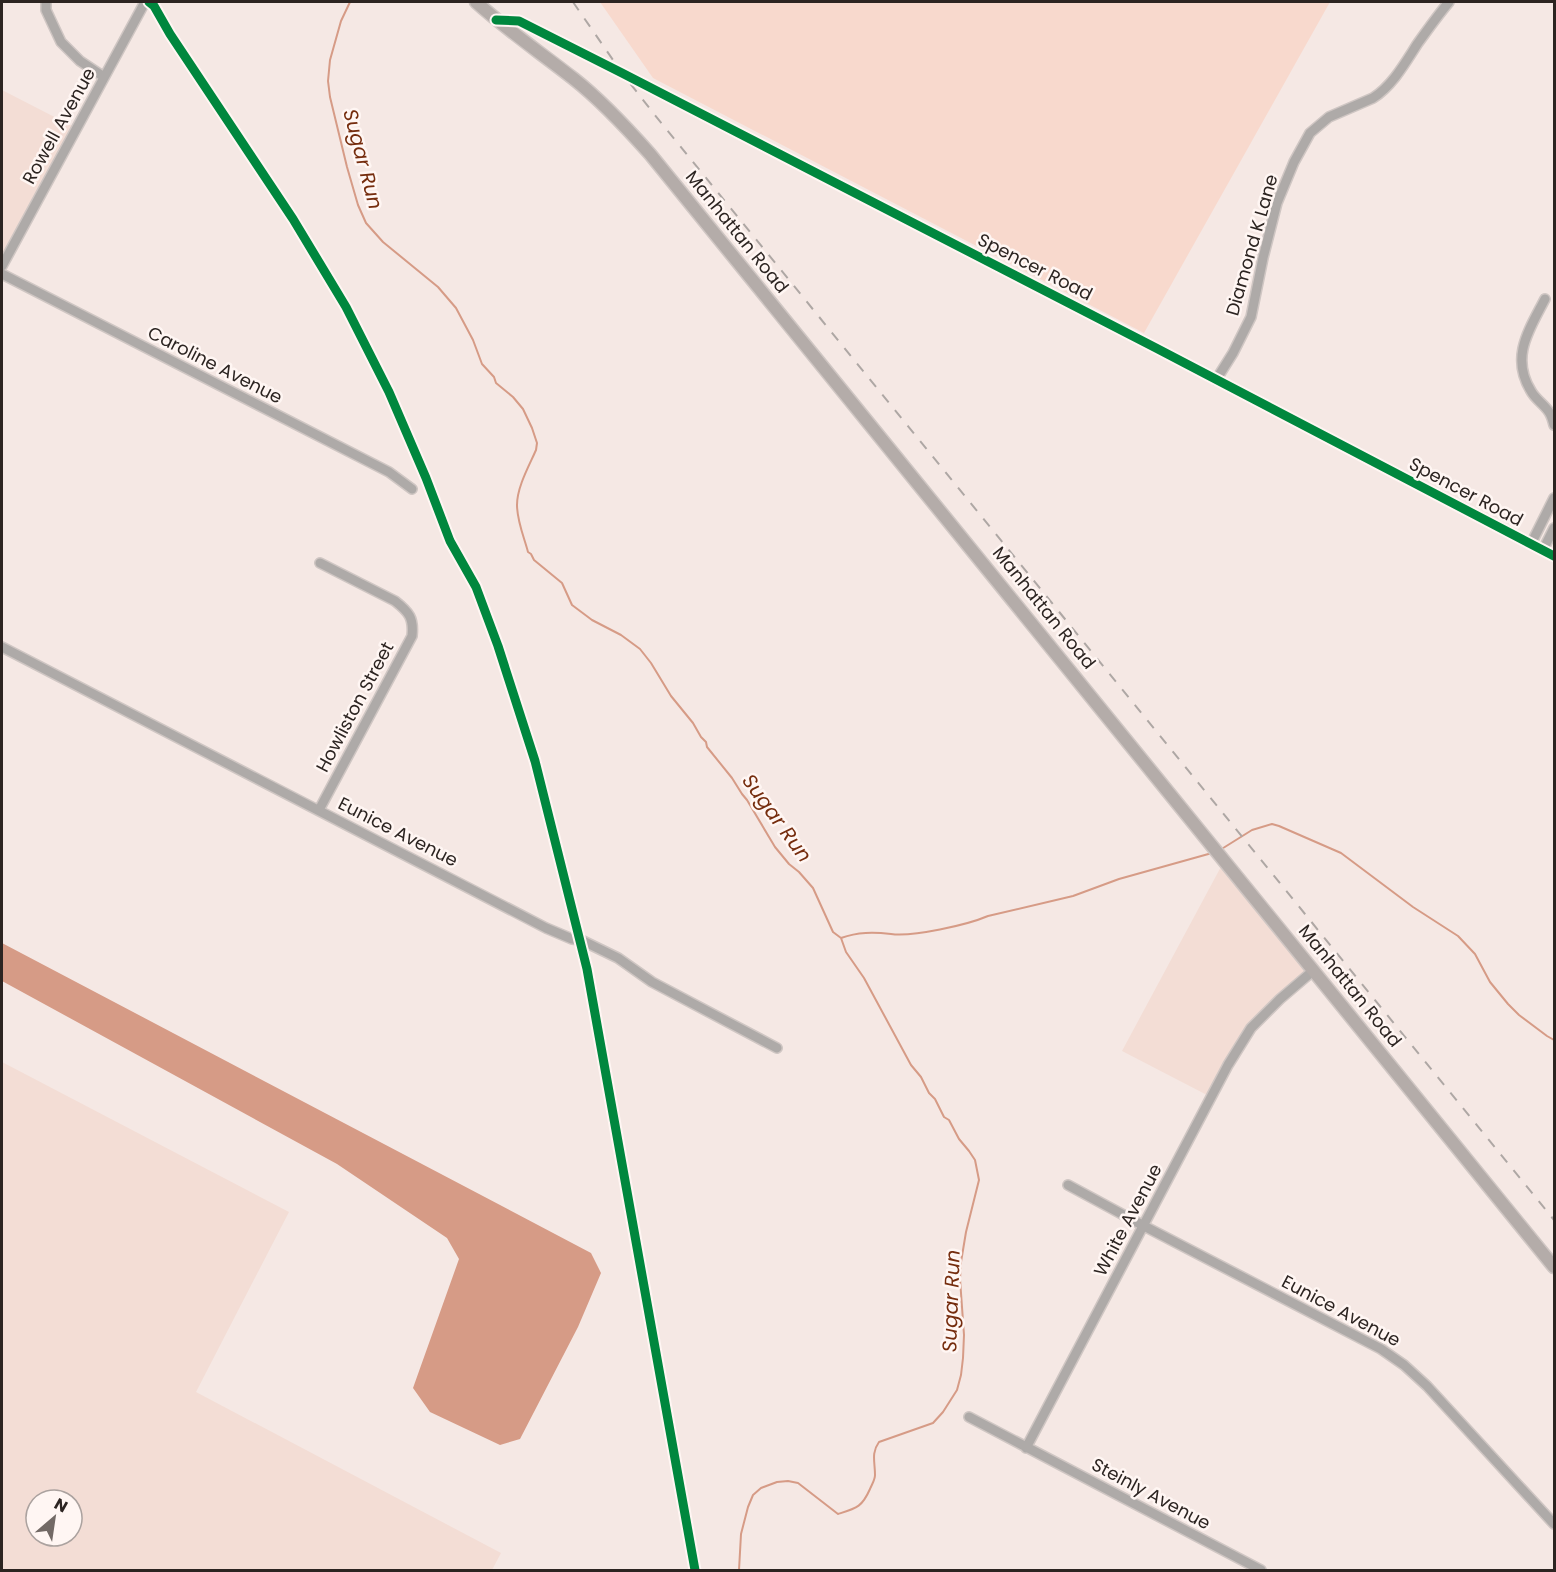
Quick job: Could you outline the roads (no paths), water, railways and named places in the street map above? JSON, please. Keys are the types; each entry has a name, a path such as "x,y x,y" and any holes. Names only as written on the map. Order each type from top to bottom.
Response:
{"main road":[{"name":"Manhattan Road","path":"476,2 496,20 576,80 613,113 650,154 1554,1267"}],"street":[{"path":"46,2 46,9 61,42 80,61 104,77"},
{"name":"Rowell Avenue","path":"2,266 145,2"},
{"name":"Diamond K Lane","path":"1216,380 1251,317 1277,203 1294,162 1310,133 1329,117 1379,94 1395,78 1419,41 1449,2"},
{"name":"Spencer Road","path":"496,20 519,21 1554,556"},
{"name":"Caroline Avenue","path":"2,274 389,472 412,489"},
{"path":"1545,299 1525,336 1521,351 1525,380 1531,392 1552,412 1554,425"},
{"path":"1531,544 1554,498"},
{"path":"1543,550 1554,528"},
{"name":"Howliston Street","path":"319,810 412,636 411,617 395,601 320,563"},
{"name":"Eunice Avenue","path":"2,647 546,928 572,939 581,940 618,958 652,982 777,1048"},
{"name":"White Avenue","path":"1026,1448 1228,1065 1251,1029 1280,999 1314,970"},
{"name":"Eunice Avenue","path":"1068,1185 1381,1349 1404,1365 1427,1386 1554,1524"},
{"path":"969,1417 1026,1448"},
{"name":"Steinly Avenue","path":"1026,1448 1261,1570"}],"waterway":[{"name":"Sugar Run","path":"350,2 341,21 330,60 328,81 330,97 358,205 366,223 383,242 438,287 456,308 473,340 482,364 494,377 496,383 523,409 537,443 519,491 517,505 528,552 534,560 562,583 572,605 592,620 621,635 640,649 651,663 671,696 693,723 707,747 747,800 775,847 813,888 833,932 841,938 846,952 864,978 911,1065 975,1160 979,1180 961,1262 964,1335 961,1375 957,1390 933,1423 879,1442 874,1454 874,1480 864,1500 854,1508 838,1514 798,1483 777,1482 761,1488 753,1495 748,1507 741,1534 739,1570"},
{"path":"1220,850 1252,830 1272,824 1341,853 1413,907 1458,936 1475,954 1490,982 1508,1004 1519,1015 1554,1040"},
{"path":"841,938 866,933 912,934 954,926 1073,896 1119,879 1212,853"}],"railway":[{"path":"573,2 622,73 654,114 1554,1220"}]}
